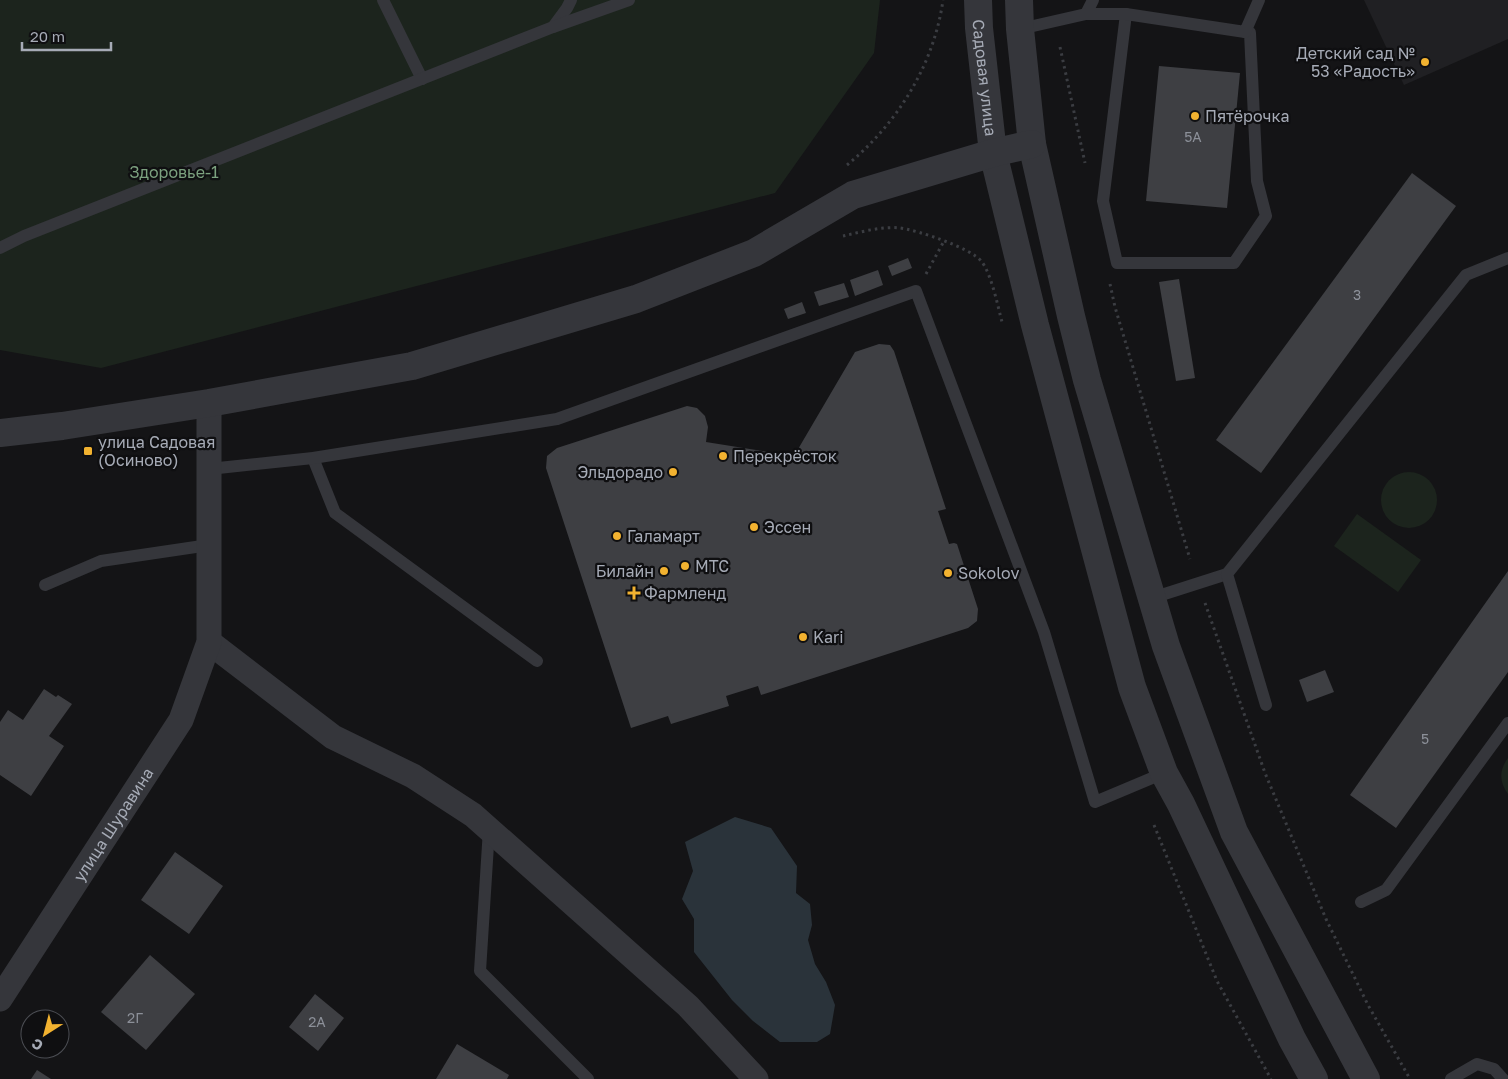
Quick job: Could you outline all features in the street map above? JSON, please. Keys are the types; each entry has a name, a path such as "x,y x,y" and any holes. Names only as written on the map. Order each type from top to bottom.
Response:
{"street":[{"name":"Садовая улица","path":"978,0 979,28 993,153 1035,325 1132,687 1164,773 1181,804 1292,1039 1314,1079"},
{"path":"1019,0 1020,28 1032,144 1071,316 1087,380 1166,646 1234,832 1366,1079"},
{"path":"0,433 62,426 209,403 412,366 636,299 754,253 853,195 993,153 1032,144"},
{"name":"улица Шуравина","path":"0,999 181,720 209,642 209,403"},
{"path":"209,642 333,737 413,776 473,814 688,1006 756,1079"}],"lane":[{"path":"383,0 422,79"},
{"path":"553,27 571,0"},
{"path":"0,248 24,236 553,27 629,0"},
{"path":"1086,14 1093,0"},
{"path":"1245,32 1259,0"},
{"path":"1020,28 1086,14 1126,14 1250,33 1257,181 1266,216 1234,263 1117,263 1103,201 1126,14"},
{"path":"1152,598 1227,574 1466,275 1508,258"},
{"path":"209,469 313,458 557,419 916,291 1044,632 1095,802 1164,773"},
{"path":"313,458 335,513 537,661"},
{"path":"45,585 101,561 209,545"},
{"path":"1227,574 1266,705"},
{"path":"1361,902 1386,890 1508,723"},
{"path":"489,829 480,971 588,1079"},
{"path":"1451,1079 1477,1064 1494,1069 1503,1079"}],"path":[{"path":"840,170 866,150 892,120 917,81 940,20 943,0"},
{"path":"843,236 900,228 965,249 981,261 993,288 1002,324"},
{"path":"916,291 944,241"},
{"path":"1115,307 1190,559"},
{"path":"1204,602 1265,773 1326,919 1368,1005 1410,1079"},
{"path":"1154,825 1217,981 1271,1079"}],"shaded area":[{"name":"Детский сад № 53 «Радость»","path":"1364,0 1508,0 1508,39 1404,85"},
{"path":"735,817 771,828 797,866 796,893 810,904 812,925 808,940 815,964 826,982 835,1005 830,1034 817,1042 780,1042 753,1021 732,1000 694,952 694,919 682,899 693,871 685,842"}],"green space":[{"name":"Здоровье-1","path":"0,0 880,0 874,53 775,193 101,368 0,350"},
{"path":"1403,472 1415,472 1425,476 1433,484 1437,500 1433,516 1425,524 1415,528 1403,528 1393,524 1385,516 1381,506 1381,494 1385,484 1393,476"},
{"path":"1357,514 1421,560 1398,592 1334,546"},
{"path":"1508,758 1508,794 1501,776"}],"building":[{"path":"1159,66 1240,73 1227,208 1146,201"},
{"path":"1412,173 1456,206 1261,473 1216,440"},
{"path":"908,258 912,268 892,276 888,266"},
{"path":"878,270 883,285 855,296 850,280"},
{"path":"1179,279 1195,378 1176,381 1159,282"},
{"path":"844,283 849,297 819,306 814,292"},
{"path":"802,302 806,313 788,319 784,309"},
{"name":"Эссен","path":"879,344 890,345 894,351 946,509 938,511 949,544 957,544 978,609 977,621 968,628 761,695 758,686 726,696 729,706 671,724 668,716 631,728 546,468 547,456 557,448 687,406 697,408 705,416 708,427 706,442 794,456 855,352"},
{"path":"1508,571 1508,672 1396,828 1350,795"},
{"path":"1325,670 1334,692 1307,702 1299,680"},
{"path":"44,689 72,704 49,736 64,746 31,796 0,775 0,722 8,710 23,720"},
{"path":"175,852 223,886 189,934 141,900"},
{"path":"150,955 195,994 146,1050 101,1012"},
{"path":"315,994 344,1018 318,1051 289,1027"},
{"path":"457,1044 509,1075 507,1079 436,1079"},
{"path":"37,1070 51,1079 31,1079"}],"place":[{"name":"Детский сад № 53 «Радость»","path":"1425,62"},
{"name":"Пятёрочка","path":"1195,116"},
{"name":"улица Садовая (Осиново)","path":"88,451"},
{"name":"Перекрёсток","path":"723,456"},
{"name":"Эльдорадо","path":"673,472"},
{"name":"Эссен","path":"754,527"},
{"name":"Галамарт","path":"617,536"},
{"name":"МТС","path":"685,566"},
{"name":"Билайн","path":"664,571"},
{"name":"Sokolov","path":"948,573"},
{"name":"Фармленд","path":"634,593"},
{"name":"Kari","path":"803,637"}]}
